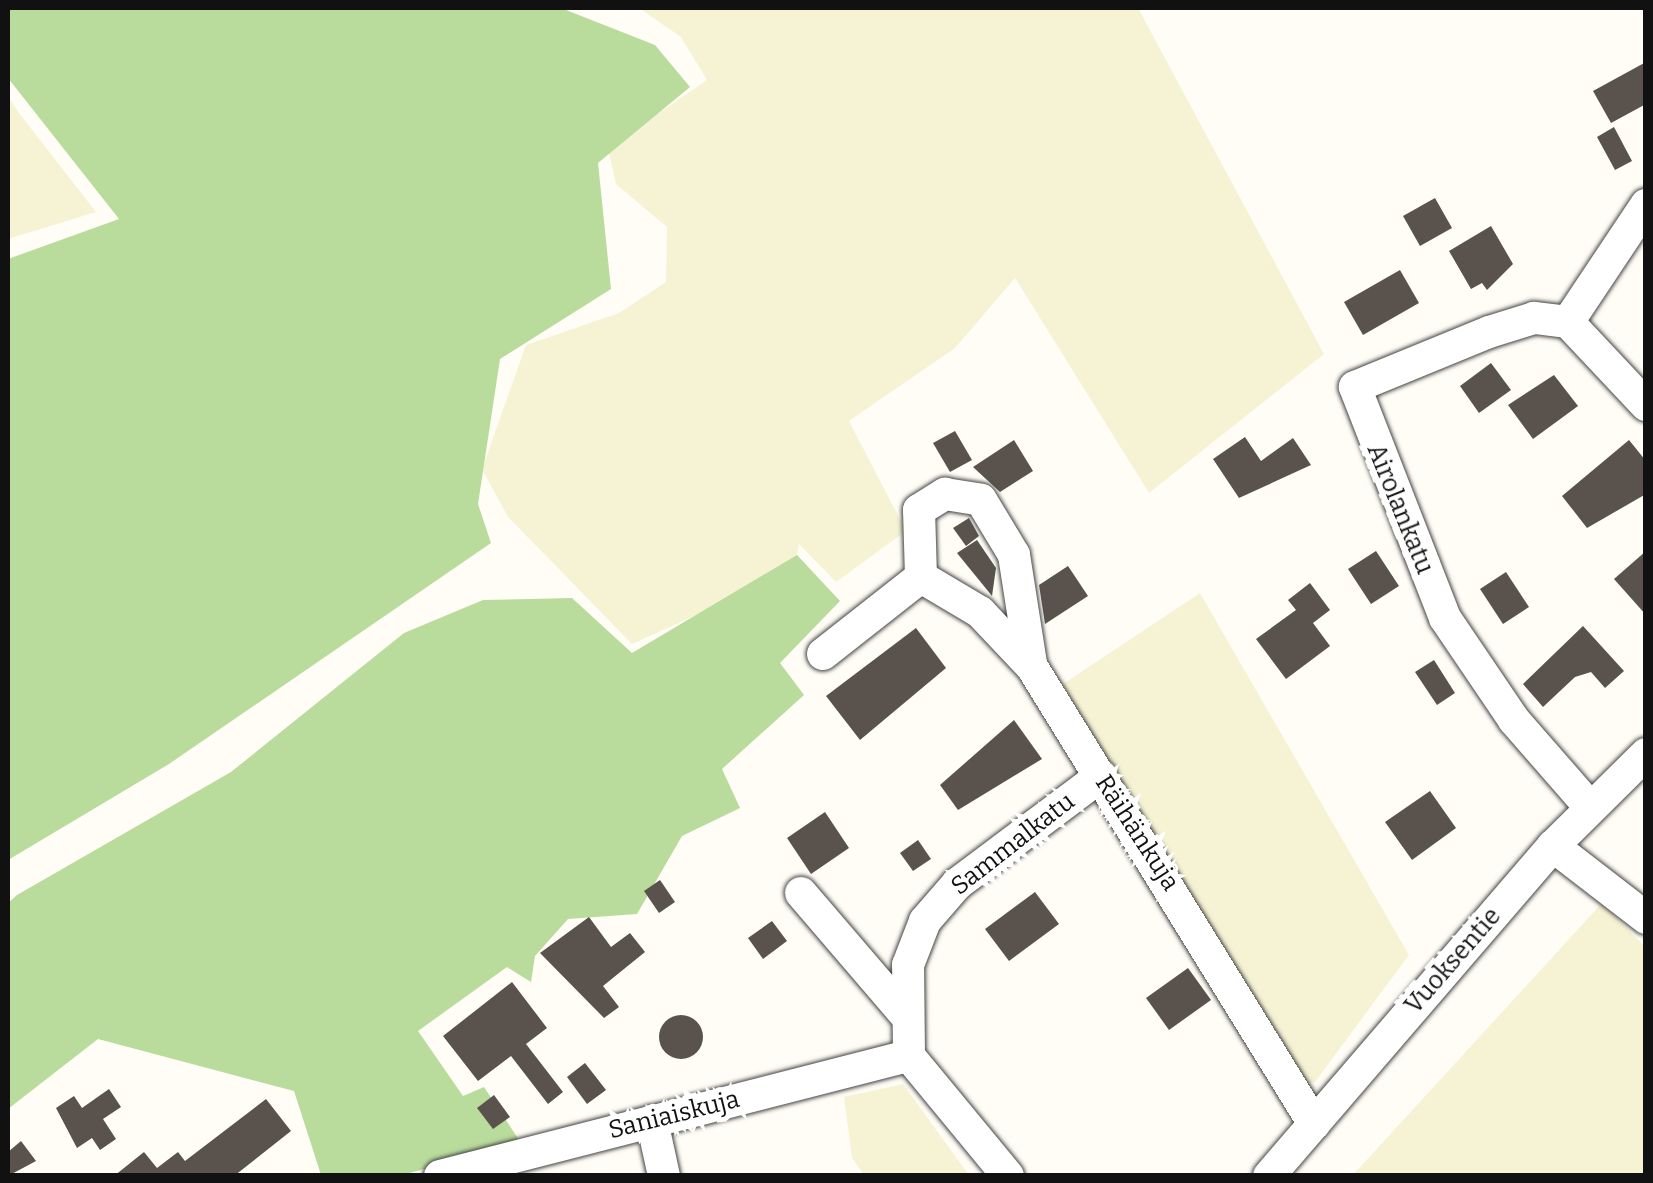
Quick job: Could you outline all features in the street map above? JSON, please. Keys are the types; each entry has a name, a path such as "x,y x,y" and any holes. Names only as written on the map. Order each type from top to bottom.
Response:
{"street":[{"path":"1646,205 1568,322 1646,405"},
{"name":"Airolankatu","path":"1568,322 1534,318 1489,332 1355,387 1444,618 1514,720 1590,808"},
{"path":"823,654 921,577 919,510 946,494 981,500 1014,555 1032,666"},
{"name":"Räihänkuja","path":"921,577 980,612 1032,666 1314,1124"},
{"name":"Vuoksentie","path":"1268,1176 1553,846 1646,754"},
{"name":"Sammalkatu","path":"908,1056 903,1012 925,921 957,884 1100,776"},
{"path":"1553,846 1646,918"},
{"path":"801,893 903,1012"},
{"path":"908,1056 1008,1176"},
{"name":"Saniaiskuja","path":"440,1176 908,1056"},
{"path":"652,1120 664,1176"}],"shaded area":[{"path":"639,8 1138,8 1324,354 1149,493 1015,278 955,348 849,421 906,531 836,582 799,544 795,563 761,586 632,644 508,517 482,469 526,345 619,313 666,282 667,227 616,184 608,148 707,80 681,37"},
{"path":"8,97 19,113 96,212 8,239"},
{"path":"1200,593 1409,955 1315,1082 1300,1085 1063,684"},
{"path":"1602,903 1646,948 1645,1175 1352,1176"},
{"path":"903,1084 970,1175 864,1175 852,1158 844,1097"}],"green space":[{"path":"8,8 561,8 655,45 690,87 598,163 611,289 500,359 478,504 491,543 169,764 8,860 8,259 119,219 8,78"},
{"path":"797,555 840,601 780,663 804,695 722,769 740,808 682,836 637,914 568,919 535,956 531,982 507,967 418,1031 463,1096 484,1087 521,1143 402,1175 321,1175 294,1091 98,1039 8,1109 8,903 17,895 231,772 404,633 483,600 572,598 632,653"}],"building":[{"path":"1646,62 1646,104 1611,123 1593,91"},
{"path":"1614,127 1632,161 1615,170 1597,137"},
{"path":"1435,198 1452,228 1420,246 1403,216"},
{"path":"1491,226 1513,264 1487,290 1482,283 1471,289 1449,251"},
{"path":"1400,270 1419,303 1363,335 1344,302"},
{"path":"1491,363 1511,390 1479,413 1460,386"},
{"path":"1554,375 1578,406 1533,439 1508,405"},
{"path":"955,431 972,460 950,472 933,443"},
{"path":"1245,437 1261,461 1293,438 1311,465 1239,498 1213,459"},
{"path":"1014,440 1033,471 1000,492 973,467"},
{"path":"1629,440 1646,461 1646,494 1587,528 1562,496"},
{"path":"969,518 979,536 966,546 953,528"},
{"path":"977,540 996,568 992,596 957,553"},
{"path":"1376,551 1399,586 1371,604 1348,569"},
{"path":"1646,551 1646,615 1614,579"},
{"path":"1068,566 1088,596 1045,624 1039,585"},
{"path":"1506,572 1529,607 1503,624 1480,589"},
{"path":"1310,583 1330,610 1313,623 1330,646 1286,679 1256,639 1296,610 1288,600"},
{"path":"1583,626 1624,671 1605,688 1591,672 1575,677 1543,707 1523,684"},
{"path":"916,628 946,668 860,740 826,696"},
{"path":"1434,660 1455,693 1437,705 1415,672"},
{"path":"1014,720 1042,759 958,810 940,785"},
{"path":"1430,791 1456,828 1412,860 1385,822"},
{"path":"825,812 849,848 811,874 787,838"},
{"path":"918,840 931,859 913,871 900,853"},
{"path":"660,880 675,902 659,913 644,891"},
{"path":"1035,892 1059,924 1009,961 985,929"},
{"path":"589,917 611,947 630,933 645,952 603,986 619,1007 604,1018 540,953"},
{"path":"772,921 787,941 763,959 748,938"},
{"path":"1188,968 1211,1000 1169,1030 1146,998"},
{"path":"512,982 547,1028 526,1044 563,1092 548,1104 511,1056 478,1081 443,1036"},
{"path":"681,1015 697,1021 703,1037 697,1053 681,1059 665,1053 659,1037 665,1021"},
{"path":"585,1063 606,1090 587,1104 567,1077"},
{"path":"109,1089 121,1107 103,1119 116,1139 100,1150 92,1138 77,1148 56,1108 74,1096 82,1108"},
{"path":"494,1095 510,1117 493,1129 477,1108"},
{"path":"266,1099 291,1131 234,1176 114,1176 144,1152 157,1168 178,1152 185,1161"},
{"path":"21,1141 36,1161 8,1176 8,1152"}]}
